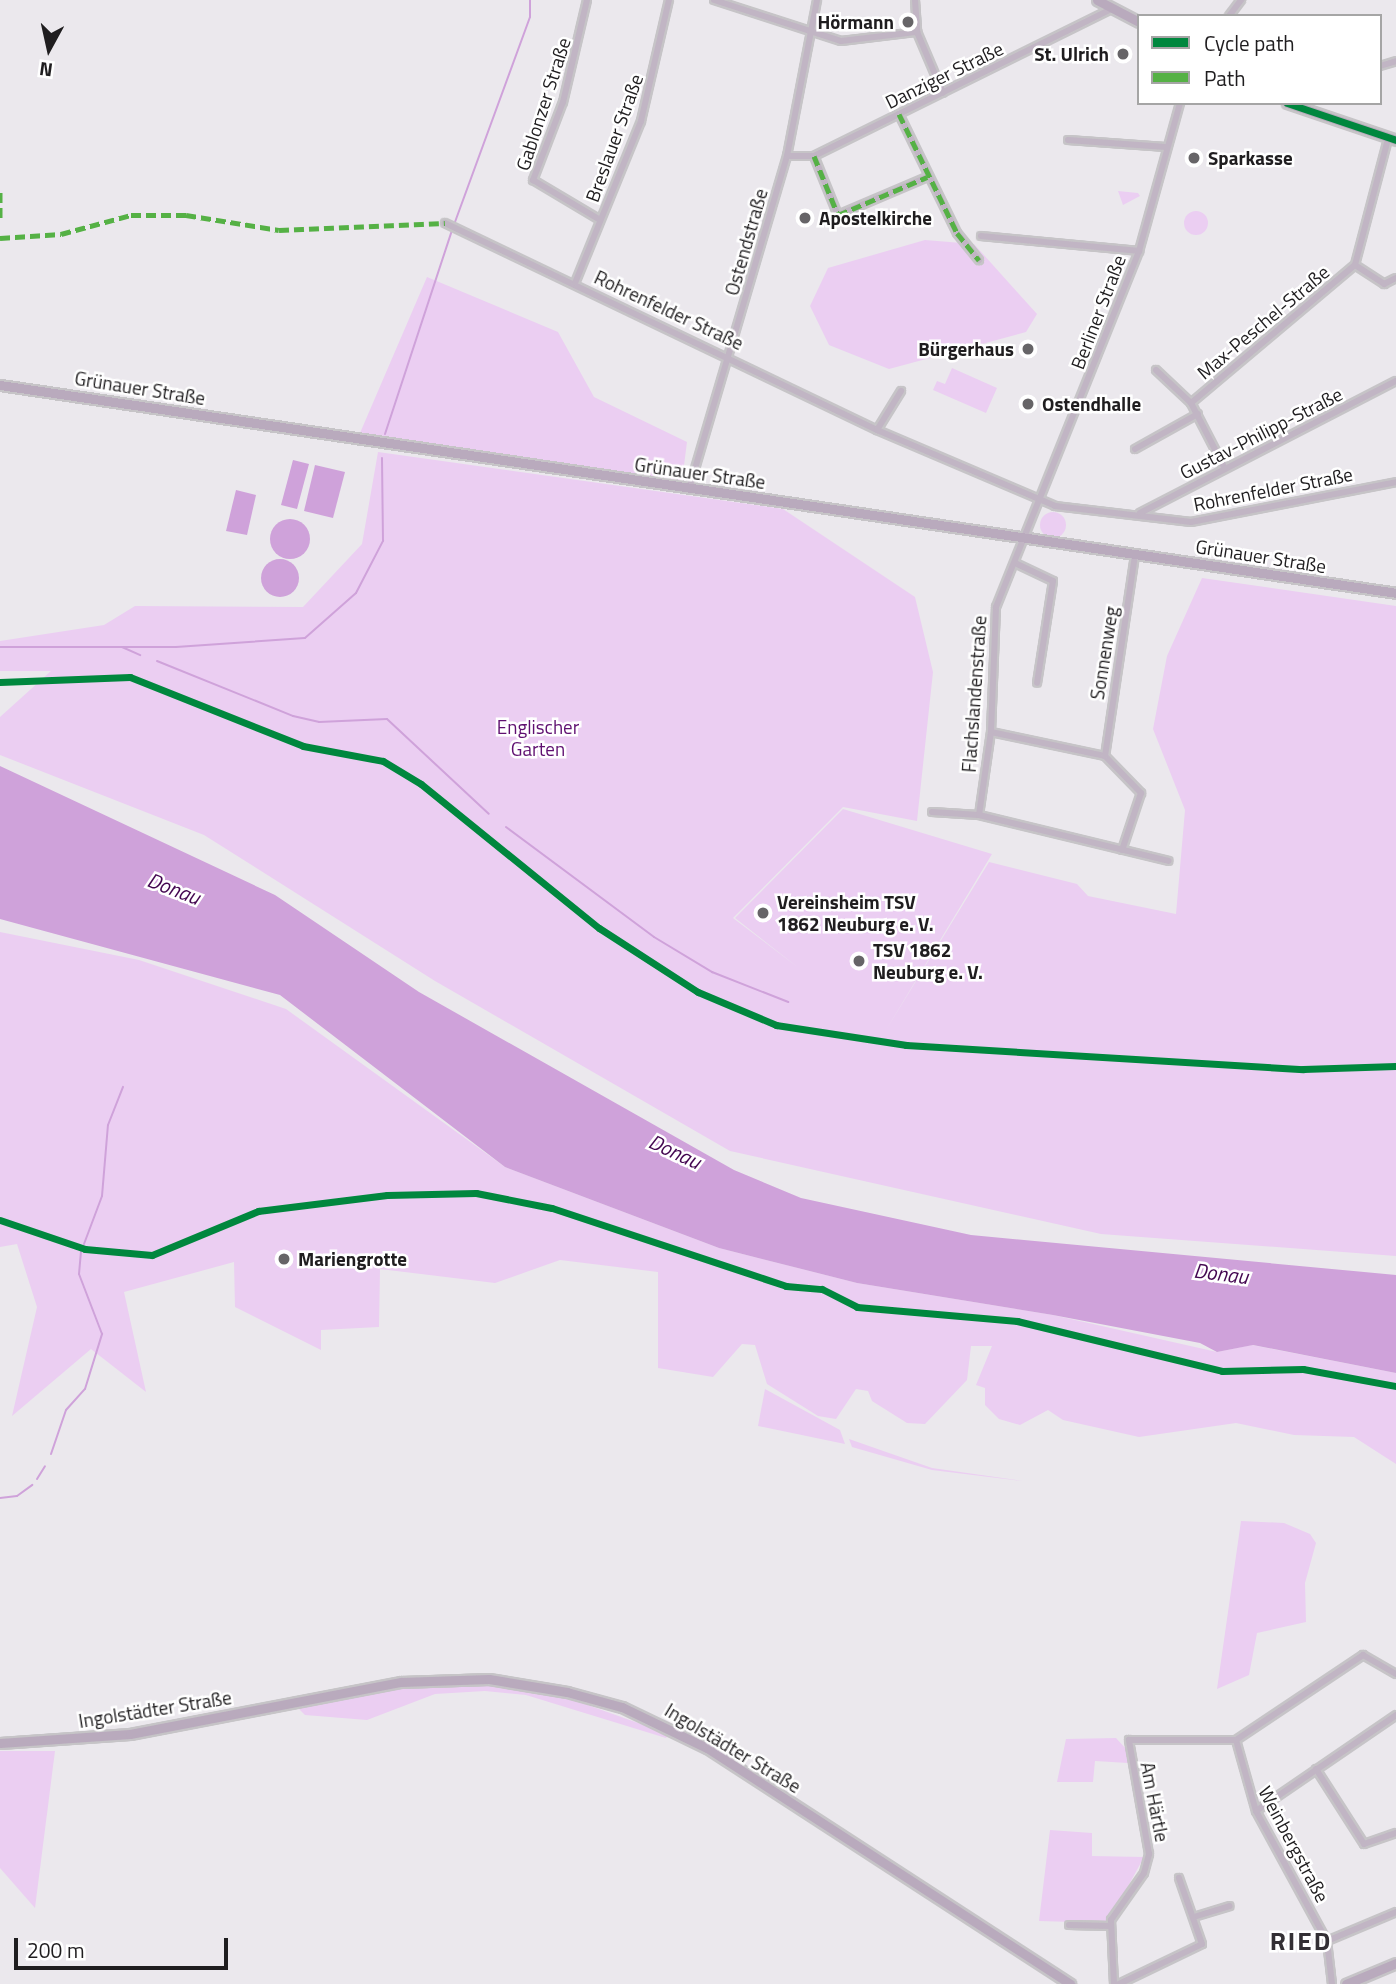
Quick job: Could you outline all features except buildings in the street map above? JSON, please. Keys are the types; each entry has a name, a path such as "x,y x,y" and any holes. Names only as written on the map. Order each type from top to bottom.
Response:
{"street":[{"name":"Gablonzer Straße","path":"586,0 566,92 533,180 600,220"},
{"name":"Breslauer Straße","path":"575,283 641,121 668,0"},
{"path":"714,0 841,41 917,32"},
{"name":"Ostendstraße","path":"689,489 787,156 817,0"},
{"path":"915,0 917,32 943,93"},
{"path":"1097,0 1137,21"},
{"name":"Danziger Straße","path":"787,156 814,156 1112,9"},
{"name":"Berliner Straße","path":"1025,537 1042,501 1139,251 1179,105"},
{"path":"1293,105 1392,139"},
{"path":"899,114 927,177 979,260"},
{"name":"Max-Peschel-Straße","path":"1191,403 1355,265 1392,139"},
{"path":"1068,140 1166,147"},
{"path":"814,156 838,215 927,177"},
{"name":"Rohrenfelder Straße","path":"445,223 729,355 877,430 1042,501 1191,522 1396,482"},
{"name":"Berliner Straße","path":"981,236 1139,251"},
{"name":"Max-Peschel-Straße","path":"1355,265 1384,284 1396,278"},
{"name":"Max-Peschel-Straße","path":"1156,370 1191,403 1224,467"},
{"name":"Gustav-Philipp-Straße","path":"1140,513 1224,467 1396,381"},
{"name":"Grünauer Straße","path":"0,385 1396,593"},
{"path":"877,430 901,391"},
{"path":"1135,449 1198,414"},
{"name":"Flachslandenstraße","path":"979,815 991,732 993,630 1025,537"},
{"name":"Sonnenweg","path":"1105,756 1135,555"},
{"path":"1015,563 1053,581 1037,683"},
{"path":"991,732 1105,756 1141,793 1122,850"},
{"path":"932,812 979,815 1169,861"},
{"path":"1236,1740 1363,1655 1396,1674"},
{"name":"Ingolstädter Straße","path":"0,1743 130,1734 401,1682 489,1679 567,1692 622,1707 707,1748 1070,1984"},
{"path":"1255,1811 1396,1715"},
{"name":"Am Härtle","path":"1179,1878 1204,1937 1199,1948 1116,1984 1111,1926 1115,1908 1144,1873 1149,1854 1129,1740 1135,1735 1236,1740"},
{"name":"Weinbergstraße","path":"1236,1740 1255,1811 1327,1941 1332,1984"},
{"path":"1316,1769 1364,1844 1396,1833"},
{"path":"1197,1916 1229,1906"},
{"path":"1327,1941 1396,1912"},
{"path":"1069,1925 1111,1926"},
{"path":"1346,1984 1396,1963"}],"green space":[{"path":"1118,191 1138,193 1140,196 1123,205"},
{"path":"1196,211 1205,214 1208,223 1205,232 1196,235 1187,232 1184,223 1187,214"},
{"path":"925,240 974,244 1037,314 1026,332 889,369 829,345 810,306 828,268"},
{"path":"427,277 558,332 594,397 687,442 682,481 360,433"},
{"path":"952,368 997,388 986,413 933,390 937,381 945,384"},
{"name":"Englischer Garten","path":"378,452 783,509 915,597 933,672 917,821 843,807 733,918 800,969 735,918 843,809 992,854 886,1030 989,862 1077,884 1088,896 1176,914 1185,810 1153,729 1167,656 1202,578 1396,606 1396,1256 1101,1234 730,1151 435,981 204,835 0,755 0,717 51,671 0,671 0,641 104,625 135,606 303,607 362,544"},
{"path":"1053,512 1062,516 1066,525 1062,534 1053,538 1044,534 1040,525 1044,516"},
{"path":"0,932 139,960 286,1009 505,1167 719,1248 857,1283 1053,1315 1217,1352 1252,1345 1396,1373 1396,1464 1354,1437 1294,1435 1236,1423 1139,1437 1063,1420 1048,1410 1020,1425 999,1419 985,1405 985,1388 976,1385 992,1346 971,1346 967,1380 925,1424 907,1423 872,1401 868,1391 856,1389 836,1419 818,1416 767,1384 755,1345 742,1344 713,1377 658,1368 658,1272 560,1260 495,1283 380,1269 379,1327 321,1330 321,1350 235,1307 234,1262 124,1292 146,1392 91,1349 12,1416 37,1307 17,1244 0,1247"},
{"path":"765,1389 840,1430 845,1444 758,1426"},
{"path":"849,1439 932,1468 1023,1481 932,1470 852,1447"},
{"path":"1241,1521 1284,1523 1310,1534 1316,1543 1305,1583 1306,1622 1257,1633 1249,1675 1217,1689"},
{"path":"476,1684 568,1698 669,1734 666,1738 526,1695 485,1691 435,1694 367,1720 305,1715 298,1708 418,1685"},
{"path":"1116,1738 1127,1750 1128,1763 1095,1761 1093,1782 1057,1782 1066,1739"},
{"path":"0,1751 55,1751 35,1908 0,1868"},
{"path":"1050,1830 1092,1833 1092,1856 1144,1857 1108,1923 1039,1921"}],"water":[{"path":"293,460 309,464 297,509 281,505"},
{"path":"315,465 345,472 333,518 304,511"},
{"path":"236,490 256,495 247,535 226,531"},
{"path":"290,519 304,525 310,539 304,553 290,559 276,553 270,539 276,525"},
{"path":"280,559 294,564 299,578 294,592 280,597 266,592 261,578 266,564"},
{"name":"Donau","path":"0,766 275,895 419,992 734,1170 801,1198 971,1235 1396,1275 1396,1373 1253,1345 1217,1352 1200,1343 1053,1315 857,1283 719,1248 505,1167 280,995 0,919"}],"waterway":[{"path":"455,222 530,17 530,0"},
{"path":"385,434 451,233"},
{"path":"0,647 176,647 305,638 356,593 383,541 382,458"},
{"path":"122,647 140,655"},
{"path":"157,661 293,716 319,722 387,719 489,814"},
{"path":"506,827 654,937 712,972 788,1002"},
{"path":"84,1244 102,1196 108,1125 123,1087"},
{"path":"51,1454 66,1410 85,1389 102,1334 79,1274 81,1251"},
{"path":"37,1479 45,1466"},
{"path":"0,1498 17,1496 32,1485"}],"marked path":[{"path":"899,114 957,233 979,260"},
{"path":"814,156 838,215 927,177"},
{"path":"0,192 0,219"},
{"path":"0,238 61,234 131,215 186,215 279,230 445,223"}],"cycle path":[{"path":"1293,105 1396,140"},
{"path":"0,682 130,677 303,746 383,761 421,784 599,928 698,992 776,1025 906,1045 1303,1069 1396,1066"},
{"path":"0,1220 85,1249 152,1255 258,1211 387,1195 476,1193 552,1208 786,1286 822,1289 857,1307 1017,1321 1222,1371 1303,1369 1396,1386"}],"place":[{"name":"Hörmann","path":"908,22"},
{"name":"St. Ulrich","path":"1123,54"},
{"name":"Sparkasse","path":"1194,158"},
{"name":"Apostelkirche","path":"805,218"},
{"name":"Bürgerhaus","path":"1028,349"},
{"name":"Ostendhalle","path":"1028,404"},
{"name":"Vereinsheim TSV 1862 Neuburg e. V.","path":"763,913"},
{"name":"TSV 1862 Neuburg e. V.","path":"859,961"},
{"name":"Mariengrotte","path":"284,1259"}],"district":[{"name":"RIED","path":"1301,1941"}]}
